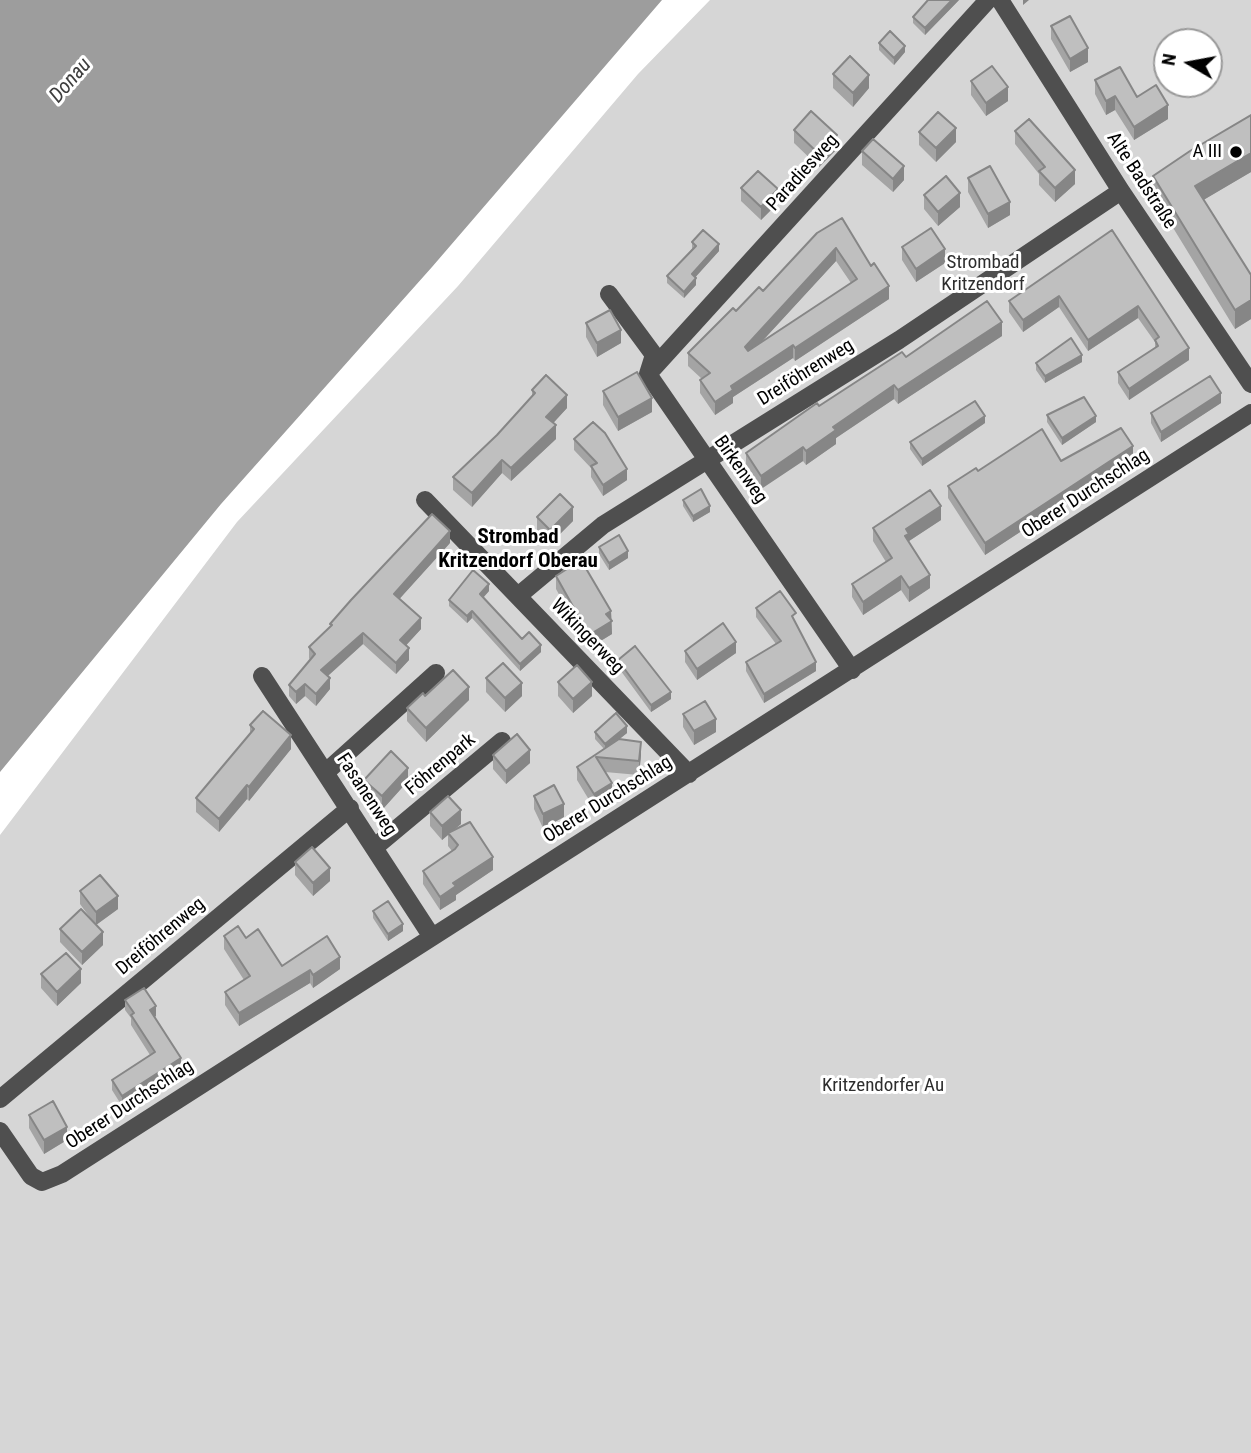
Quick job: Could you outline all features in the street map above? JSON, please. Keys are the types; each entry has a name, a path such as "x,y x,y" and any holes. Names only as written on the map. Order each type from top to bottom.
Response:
{"street":[{"name":"Paradiesweg","path":"648,374 988,0"},
{"name":"Alte Badstraße","path":"1000,0 1121,191 1251,384"},
{"name":"Dreiföhrenweg","path":"518,596 603,525 899,341 1121,191"},
{"name":"Birkenweg","path":"609,293 654,355 648,374 852,670"},
{"name":"Oberer Durchschlag","path":"0,1131 31,1176 42,1182 62,1174 1251,413"},
{"name":"Wikingerweg","path":"425,500 689,774"},
{"path":"326,772 436,673"},
{"name":"Fasanenweg","path":"262,676 432,937"},
{"name":"Föhrenpark","path":"375,847 502,741"},
{"name":"Dreiföhrenweg","path":"0,1099 350,808"}],"green space":[{"path":"710,0 1251,0 1251,1453 0,1453 0,835 237,522 458,286 638,74"}],"water":[{"name":"Donau","path":"0,0 662,0 432,267 221,504 0,772"}],"building":[{"path":"928,0 952,0 925,28 913,17"},
{"path":"1070,16 1088,48 1070,59 1051,26"},
{"path":"890,31 905,46 894,58 879,43"},
{"path":"850,56 869,75 853,93 833,74"},
{"path":"992,66 1008,87 986,103 971,81"},
{"path":"1120,67 1137,97 1153,87 1153,98 1164,98 1168,105 1134,127 1115,96 1106,101 1095,80"},
{"path":"811,111 837,135 819,154 794,130"},
{"path":"938,112 956,128 936,148 919,132"},
{"path":"1251,115 1251,153 1195,186 1251,275 1251,300 1235,310 1153,176"},
{"path":"1029,119 1075,170 1055,188 1039,171 1045,167 1015,131"},
{"path":"873,139 904,166 893,179 862,151"},
{"path":"990,166 1010,202 988,214 968,178"},
{"path":"758,171 778,189 761,207 741,188"},
{"path":"946,176 960,193 938,212 924,195"},
{"path":"842,218 871,266 874,263 889,286 795,348 793,345 731,386 733,390 715,402 700,380 710,373 688,353 733,308 736,311 759,287 763,291 817,233","holes":["836,248 857,279 748,351 745,347"]},
{"path":"931,228 945,249 916,269 902,247"},
{"path":"703,230 719,244 692,274 696,278 684,292 667,276 696,246 692,242"},
{"path":"1112,230 1189,348 1129,389 1118,372 1158,346 1155,340 1159,337 1138,306 1088,340 1059,296 1023,320 1009,301"},
{"path":"987,301 1002,322 898,390 894,385 833,427 836,430 806,451 803,447 761,476 746,453 817,403 819,406 902,352 906,357"},
{"path":"610,310 621,330 597,343 586,323"},
{"path":"1071,338 1082,355 1045,376 1036,363"},
{"path":"637,372 652,398 618,417 603,391"},
{"path":"546,375 567,395 546,417 556,425 511,468 502,460 472,493 453,477 497,435 535,393 532,390"},
{"path":"1210,376 1221,393 1161,432 1151,413"},
{"path":"1084,397 1096,416 1062,438 1047,415"},
{"path":"975,401 985,416 922,459 910,442"},
{"path":"593,422 605,433 627,469 603,485 591,466 597,463 574,439"},
{"path":"1121,428 1133,446 985,543 948,486 976,468 978,471 1042,429 1061,461"},
{"path":"701,489 710,506 693,516 683,500"},
{"path":"930,490 941,506 906,529 909,534 905,536 930,575 909,588 901,576 863,602 852,584 892,558 873,528"},
{"path":"560,494 573,507 550,530 537,517"},
{"path":"432,514 450,531 394,594 421,618 400,640 409,648 396,663 363,633 321,670 330,678 316,694 305,684 296,692 289,685 315,654 309,647"},
{"path":"619,535 628,551 609,563 599,547"},
{"path":"581,560 611,611 606,614 612,621 589,635 556,576"},
{"path":"473,570 489,584 480,594 522,639 529,632 541,645 520,664 472,611 467,616 449,600"},
{"path":"780,591 796,613 792,616 816,662 764,694 746,662 781,641 756,608"},
{"path":"723,623 736,642 697,669 685,651"},
{"path":"635,646 671,692 651,705 618,660"},
{"path":"503,663 522,683 505,698 486,678"},
{"path":"577,665 592,682 573,699 558,682"},
{"path":"453,670 469,687 426,728 407,708 423,693 425,696"},
{"path":"705,701 716,719 694,731 683,714"},
{"path":"263,711 291,735 219,819 196,798 254,729 250,725"},
{"path":"616,713 627,726 605,744 595,732"},
{"path":"517,734 530,750 506,771 493,755"},
{"path":"619,739 641,742 639,761 596,757 612,783 594,794 577,767"},
{"path":"391,751 408,768 382,796 364,780"},
{"path":"554,785 564,804 543,814 534,796"},
{"path":"448,796 461,810 442,826 430,812"},
{"path":"470,822 493,857 453,883 456,886 440,897 423,871 458,845 448,833"},
{"path":"312,847 330,868 313,883 295,862"},
{"path":"100,875 118,896 96,912 80,891"},
{"path":"388,901 403,924 388,934 373,911"},
{"path":"81,909 103,932 82,952 60,929"},
{"path":"238,926 246,938 258,929 282,966 327,936 340,957 313,975 310,970 239,1013 225,992 250,976 224,936"},
{"path":"66,953 81,969 57,992 41,974"},
{"path":"144,988 156,1006 150,1010 181,1058 122,1096 112,1080 155,1052 131,1015 134,1013 125,1000"},
{"path":"53,1101 67,1127 44,1140 29,1115"}],"place":[{"name":"A III","path":"1236,152"}],"district":[{"name":"Strombad Kritzendorf Oberau","path":"518,550"}],"park label":[{"name":"Strombad Kritzendorf","path":"983,274"},
{"name":"Kritzendorfer Au","path":"883,1086"}]}
